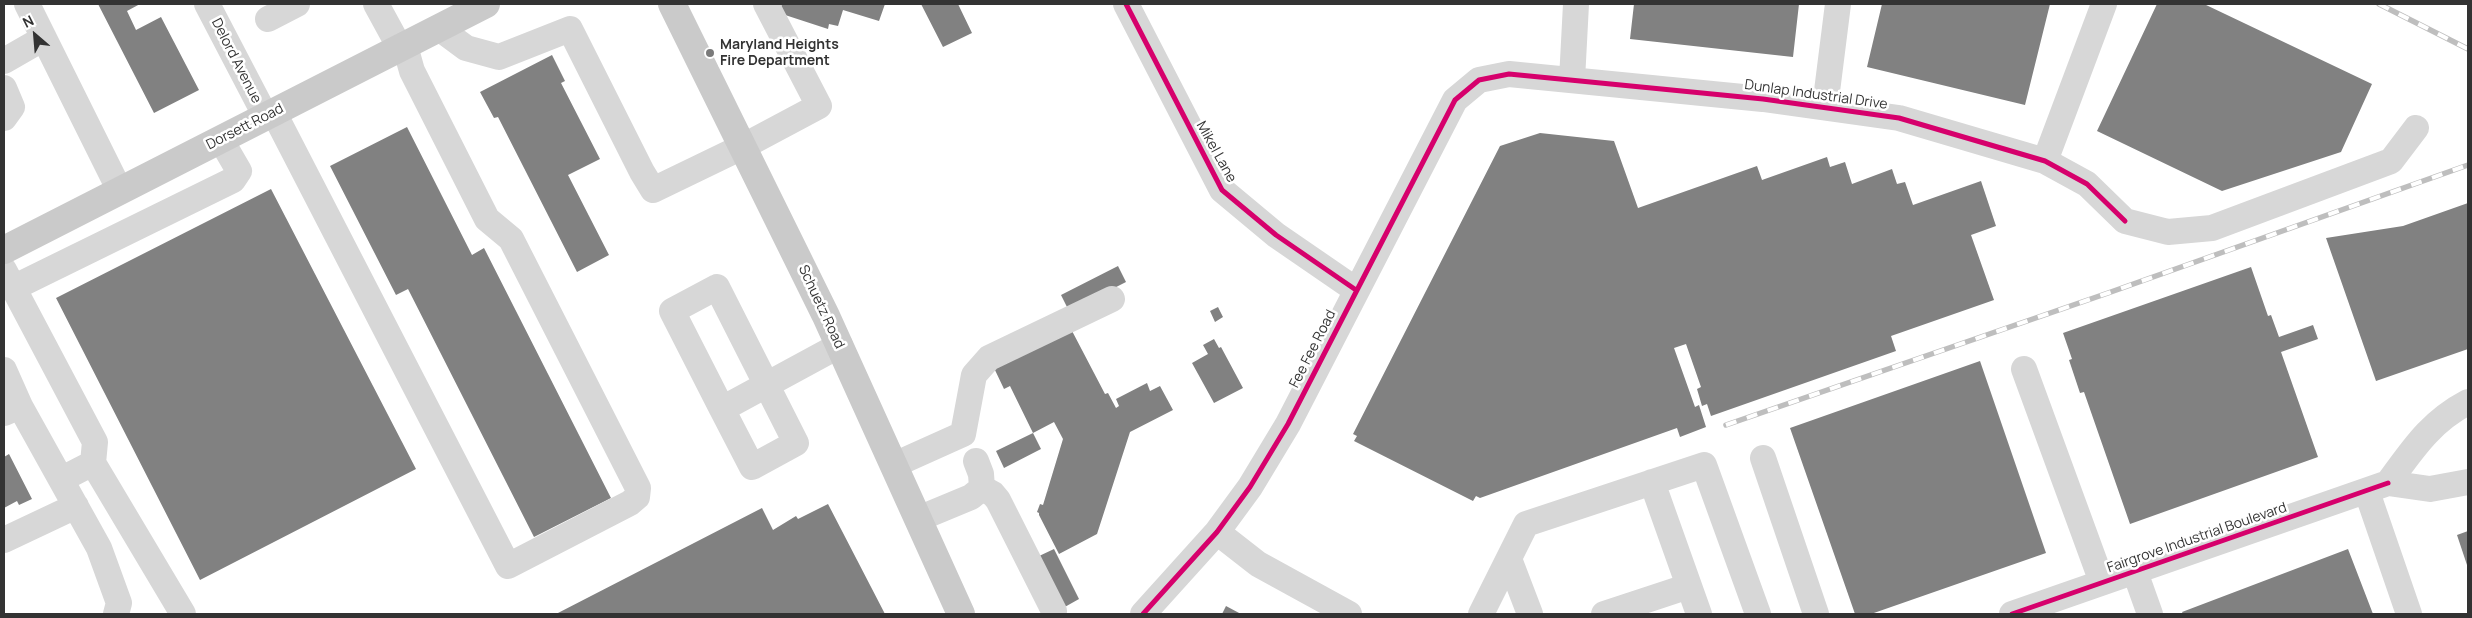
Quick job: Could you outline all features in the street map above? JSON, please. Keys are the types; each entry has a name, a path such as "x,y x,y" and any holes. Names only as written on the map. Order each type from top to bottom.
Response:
{"main road":[{"name":"Dorsett Road","path":"4,250 486,4"},
{"name":"Schuetz Road","path":"672,4 744,146 840,345 960,614"}],"street":[{"path":"27,4 120,191"},
{"name":"Delord Avenue","path":"207,4 270,115 508,566 630,503 637,497 638,488 511,239 487,219 412,71 402,47"},
{"path":"268,19 297,4"},
{"path":"376,4 402,47"},
{"path":"439,28 466,48 499,57 570,29 642,172 653,190 744,146 818,106 766,4"},
{"name":"Mikel Lane","path":"1126,4 1222,190 1276,235 1356,290"},
{"path":"1572,80 1576,4"},
{"path":"1825,107 1838,4"},
{"path":"2045,161 2104,4"},
{"path":"4,61 44,38"},
{"name":"Dunlap Industrial Drive","path":"1479,80 1509,74 1763,99 1899,118 2045,161 2087,184 2125,221 2168,232 2212,228 2390,161 2416,128"},
{"name":"Fee Fee Road","path":"1143,614 1217,532 1250,487 1288,424 1455,100 1479,80"},
{"path":"4,88 12,107 4,118"},
{"path":"183,614 93,464 95,442 8,279 233,180 240,171 221,140"},
{"path":"717,287 796,443 752,467 722,409 672,311 717,287"},
{"path":"894,465 963,434 974,375 989,358 1112,299"},
{"path":"722,409 840,345"},
{"path":"4,370 12,410 62,479 99,548 119,603 116,614"},
{"path":"2024,370 2102,582"},
{"path":"2378,487 2442,417 2468,402"},
{"path":"1763,458 1816,614"},
{"path":"976,462 981,474 982,488"},
{"path":"62,479 93,464"},
{"path":"1481,614 1526,524 1704,465 1758,614"},
{"path":"1652,482 1699,614"},
{"path":"2378,487 2430,489 2468,482"},
{"path":"2378,487 2409,614"},
{"name":"Fairgrove Industrial Boulevard","path":"2012,614 2378,487"},
{"path":"918,519 971,497 982,488"},
{"path":"982,488 993,494 998,500 1054,611"},
{"path":"4,540 76,506"},
{"path":"1217,532 1258,564 1349,614"},
{"path":"1509,559 1530,614"},
{"path":"2135,572 2150,614"},
{"path":"1604,614 1689,586"}],"building":[{"path":"98,4 140,4 127,11 136,30 161,17 199,90 154,113"},
{"path":"782,4 885,4 879,21 843,10 838,26 829,24 828,29 779,13"},
{"path":"921,4 958,4 972,33 943,47"},
{"path":"1634,4 1799,4 1793,57 1630,39"},
{"path":"1882,4 2050,4 2025,105 1867,67"},
{"path":"2157,4 2204,4 2372,84 2341,152 2222,191 2097,131"},
{"path":"552,55 565,81 561,83 600,159 568,175 609,255 577,272 498,117 494,118 480,92"},
{"path":"407,127 472,255 484,248 611,498 534,537 408,289 396,295 330,166"},
{"path":"1540,133 1614,141 1638,208 1757,166 1762,180 1827,157 1830,167 1845,162 1852,184 1892,169 1897,184 1905,182 1913,205 1981,181 1996,226 1971,235 1994,300 1891,336 1896,351 1711,416 1707,404 1702,406 1697,389 1701,387 1686,344 1674,348 1695,407 1699,405 1706,427 1680,437 1677,428 1480,498 1476,496 1473,501 1354,441 1357,436 1353,434 1500,146"},
{"path":"271,189 416,469 200,580 56,298"},
{"path":"2468,203 2468,349 2376,381 2326,238 2403,226"},
{"path":"1118,266 1126,282 1069,311 1061,295"},
{"path":"2251,267 2268,316 2271,315 2279,337 2313,325 2318,339 2281,352 2318,457 2130,524 2084,392 2080,393 2069,360 2072,359 2063,333"},
{"path":"1218,307 1223,317 1215,322 1210,311"},
{"path":"1071,329 1105,394 1108,393 1116,408 1119,406 1116,399 1147,383 1150,391 1160,386 1173,410 1130,432 1097,534 1059,554 1037,512 1040,504 1043,505 1063,439 1054,422 1033,433 1010,386 1004,389 994,368"},
{"path":"1214,339 1219,348 1221,347 1243,388 1214,403 1192,363 1208,354 1203,345"},
{"path":"1980,361 2046,553 1871,614 1855,614 1790,428"},
{"path":"1033,433 1041,449 1004,468 996,451"},
{"path":"9,454 32,499 19,505 17,501 4,508 4,457"},
{"path":"828,504 885,614 556,614 762,508 773,530 796,516 798,519"},
{"path":"2468,531 2468,568 2457,535"},
{"path":"1054,549 1079,599 1063,608 1037,557"},
{"path":"2348,549 2373,614 2183,614 2182,612"},
{"path":"1226,606 1241,614 1222,614"}],"railway":[{"path":"2379,4 2468,49"},
{"path":"1726,425 2108,293 2468,165"}],"cycle path":[{"path":"1126,4 1222,190 1276,235 1356,290"},
{"path":"1143,614 1217,532 1250,487 1288,424 1455,100 1479,80 1509,74 1763,99 1899,118 2045,161 2087,184 2125,221"},
{"path":"2012,614 2388,483"}],"place":[{"name":"Maryland Heights Fire Department","path":"710,53"}]}
